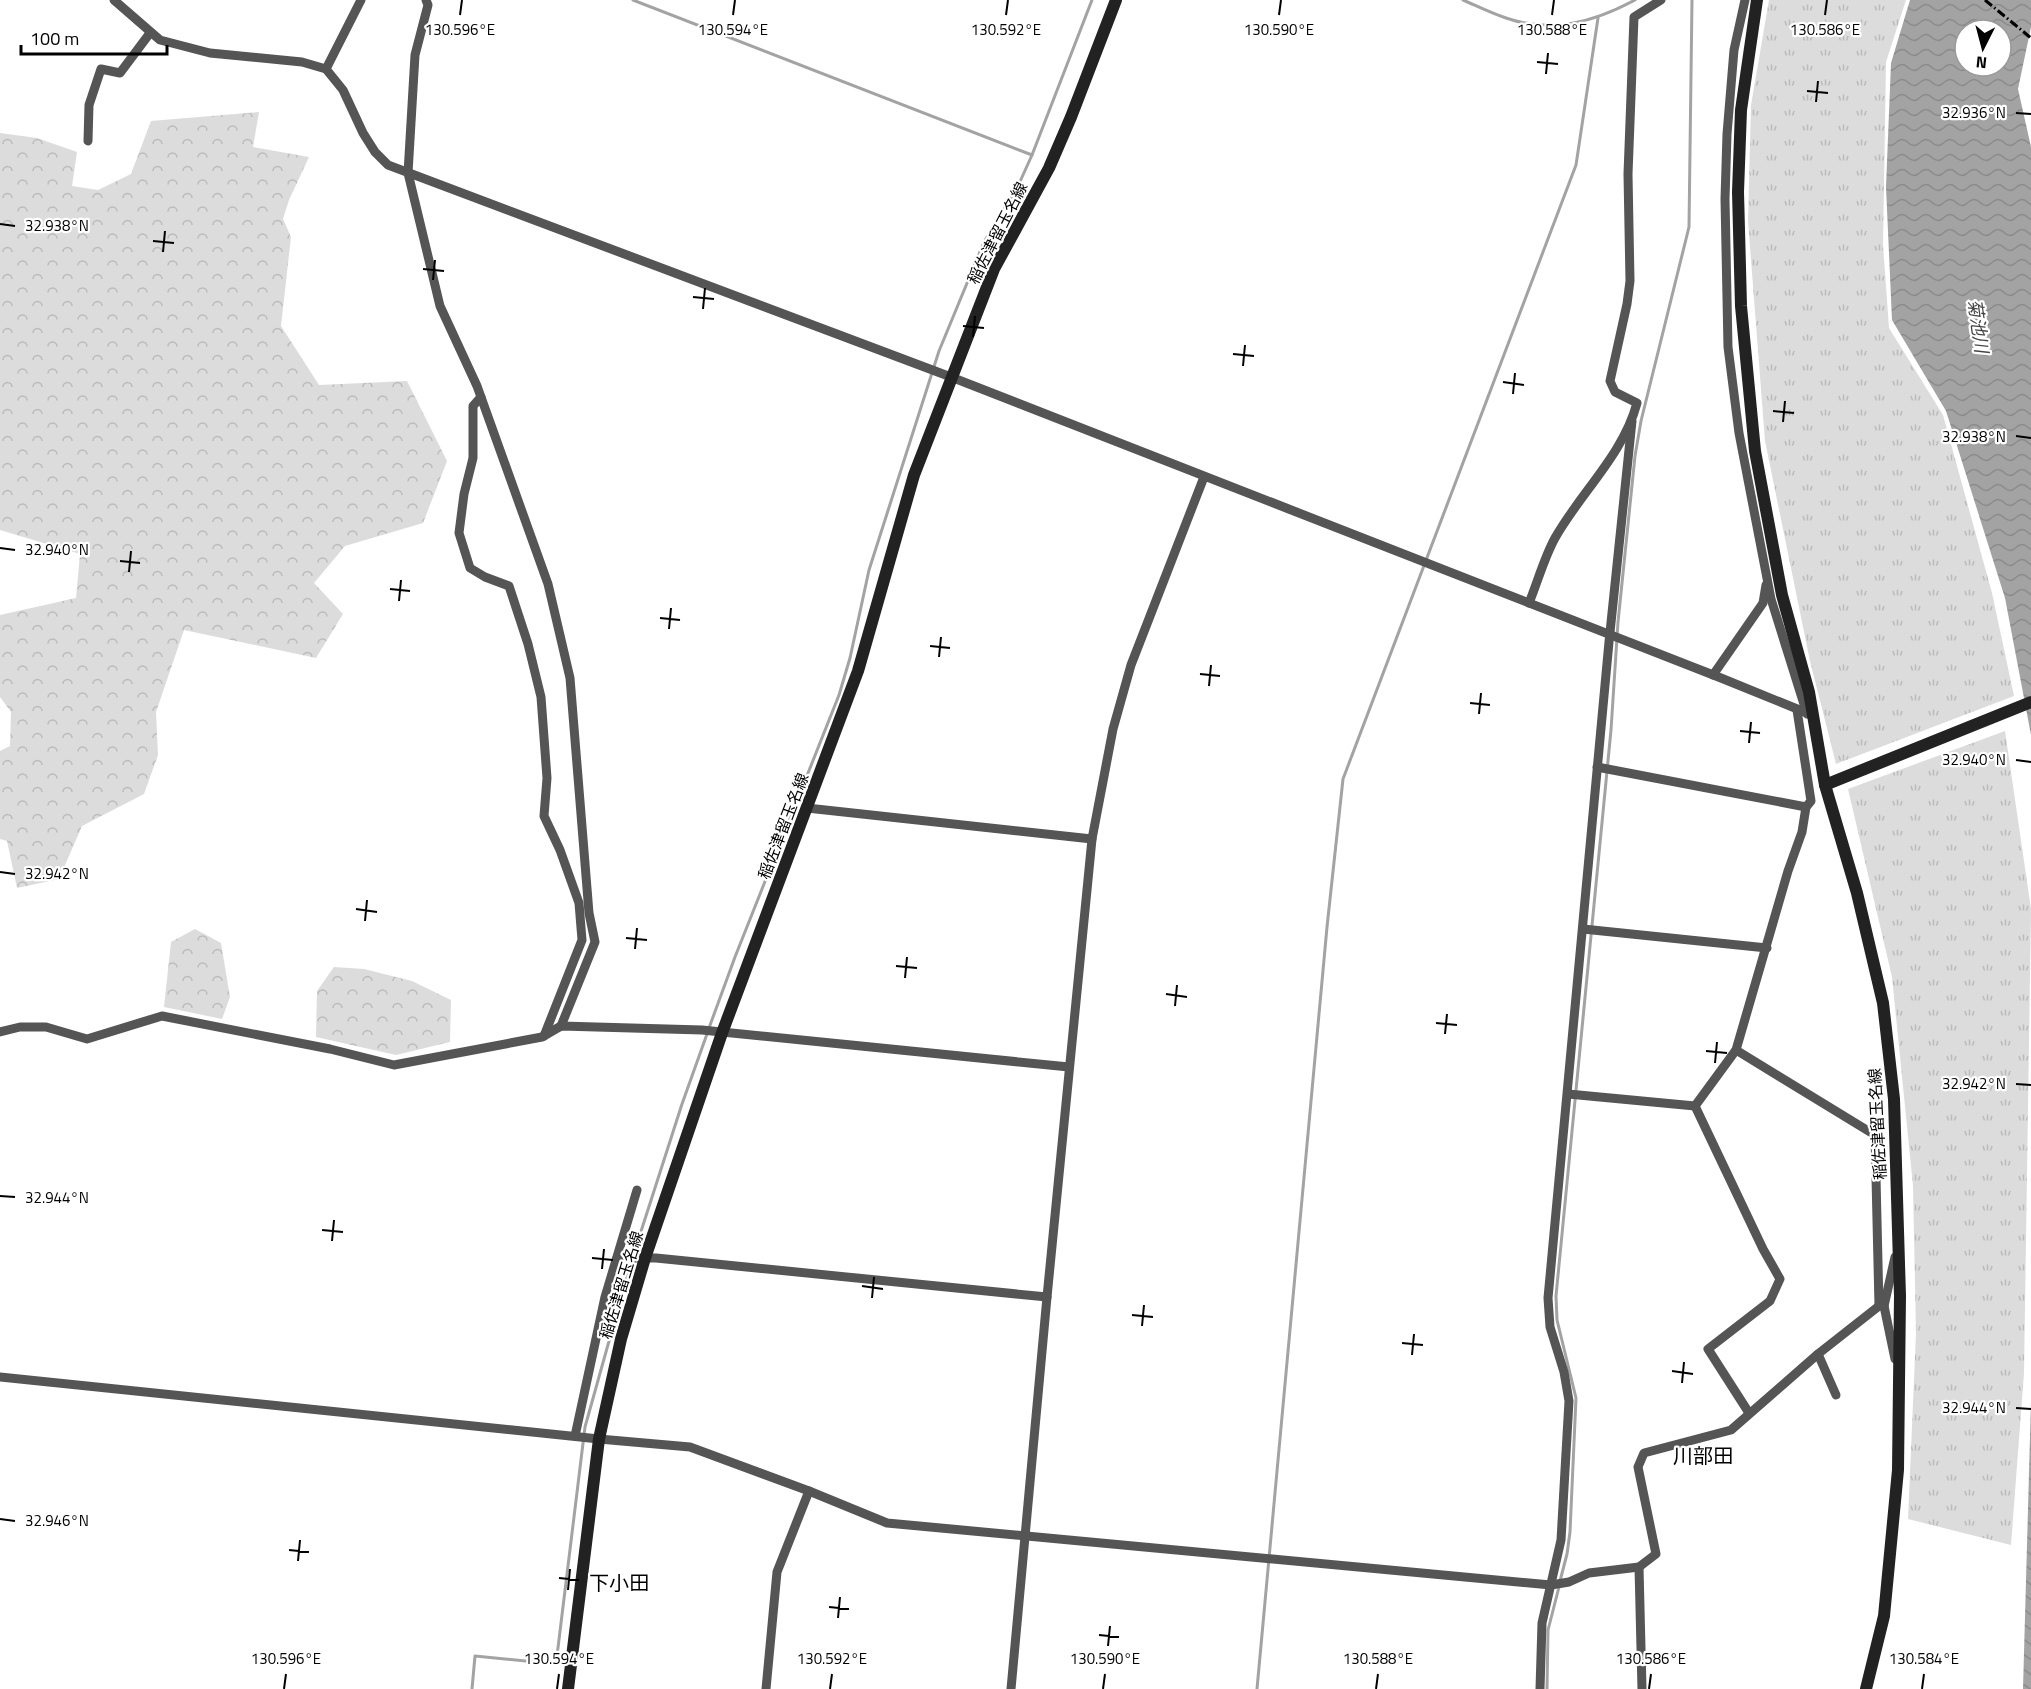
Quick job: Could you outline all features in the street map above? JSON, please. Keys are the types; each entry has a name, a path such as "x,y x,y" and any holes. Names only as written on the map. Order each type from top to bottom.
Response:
{"main road":[{"name":"稲佐津留玉名線","path":"568,1689 597,1439 621,1339 645,1258 718,1032 807,808 858,671 914,475 951,377 994,269 1048,168 1071,117 1116,0"},
{"name":"稲佐津留玉名線","path":"1757,0 1741,110 1738,192 1743,341 1755,451 1782,595 1809,692 1810,714 1825,784 1857,893 1883,1003 1894,1099 1898,1244 1898,1470 1884,1616 1866,1689"},
{"path":"1825,784 2031,702"}],"street":[{"path":"114,0 160,40 210,53 292,61 326,69 343,90 363,133 375,152 388,165 951,377 1810,714"},
{"path":"326,69 361,0"},
{"path":"426,0 428,5 415,55 408,173 440,306 481,397 548,584 570,678 589,913 595,942 561,1026"},
{"path":"1540,1689 1542,1623 1561,1540 1569,1401 1564,1372 1550,1327 1548,1298 1632,421 1637,403 1615,392 1610,381 1630,281 1628,174 1634,16 1661,0"},
{"path":"1745,0 1734,50 1727,134 1725,199 1728,347 1739,433 1767,579 1780,632 1810,714"},
{"path":"88,141 89,105 101,69 120,73 150,33"},
{"path":"481,397 472,406 473,458 464,494 459,533 470,568 485,577 509,586 519,615 541,698 547,778 544,816 560,850 579,903 580,912 582,940 544,1036"},
{"path":"1529,603 1555,538 1621,444 1632,421"},
{"path":"1011,1689 1092,839 1113,729 1131,665 1203,477"},
{"path":"1713,675 1763,603 1767,579"},
{"path":"1695,1106 1736,1050 1788,872 1802,832 1806,807 1811,801 1797,710"},
{"path":"1599,767 1806,807"},
{"path":"807,808 1092,839"},
{"path":"1584,929 1767,948"},
{"path":"0,1032 20,1027 46,1027 87,1039 162,1016 330,1049 394,1065 544,1036 561,1026 702,1030 1069,1067"},
{"path":"1736,1050 1875,1135 1881,1306 1899,1375"},
{"path":"1568,1094 1695,1106"},
{"path":"1695,1106 1763,1249 1780,1279 1770,1301 1708,1349 1749,1413"},
{"path":"575,1436 605,1297 637,1190"},
{"path":"0,1377 690,1447 887,1523 1551,1585 1569,1582 1589,1574 1639,1567 1656,1554 1638,1467 1644,1453 1731,1430 1818,1354 1881,1306 1898,1244"},
{"path":"616,1258 645,1258 1047,1296"},
{"path":"1818,1354 1836,1395"},
{"path":"766,1689 777,1572 809,1491"},
{"path":"1639,1567 1642,1689"}],"green space":[{"path":"1769,0 1906,0 1886,62 1883,245 1889,328 1943,415 1992,593 2014,696 1836,764 1810,661 1765,441 1748,221 1751,105"},
{"path":"259,112 253,147 309,157 289,200 283,219 291,237 281,326 319,385 407,381 447,461 423,523 345,546 314,583 343,614 316,658 184,630 156,712 158,755 144,794 82,826 59,879 17,888 7,841 0,839 0,751 10,746 11,712 0,697 0,615 76,598 80,554 0,530 0,133 37,138 77,152 72,186 98,190 131,174 151,121"},
{"path":"2005,731 2031,909 2024,1373 2011,1545 1908,1519 1916,1333 1913,1186 1892,977 1848,789"},
{"path":"195,929 221,943 230,997 222,1019 164,1007 171,942"},
{"path":"334,967 364,969 412,981 451,1000 450,1042 396,1055 316,1037 317,991"}],"water":[{"name":"菊池川","path":"1910,0 2031,0 2031,27 2018,89 2031,147 2031,735 2005,598 1946,411 1892,320 1886,187 1891,63"},
{"path":"2031,1401 2031,1689 2023,1689"}],"waterway":[{"path":"633,0 1032,155"},
{"path":"709,1028 839,695 850,658 869,570 939,351 984,242 1018,186 1032,155 1092,0"},
{"path":"1463,0 1500,16 1540,25 1588,20 1635,0"},
{"path":"1560,1581 1570,1532 1576,1398 1557,1320 1556,1296 1635,456 1641,421 1689,227 1692,0"},
{"path":"1257,1689 1327,927 1343,779 1576,165 1598,18"},
{"path":"635,1250 707,1034"},
{"path":"472,1689 475,1656 556,1664 585,1427 630,1266"},
{"path":"1547,1689 1548,1630 1559,1587"}],"railway":[{"path":"1985,0 2031,38"}],"district":[{"name":"川部田","path":"1703,1456"},
{"name":"下小田","path":"619,1583"}]}
